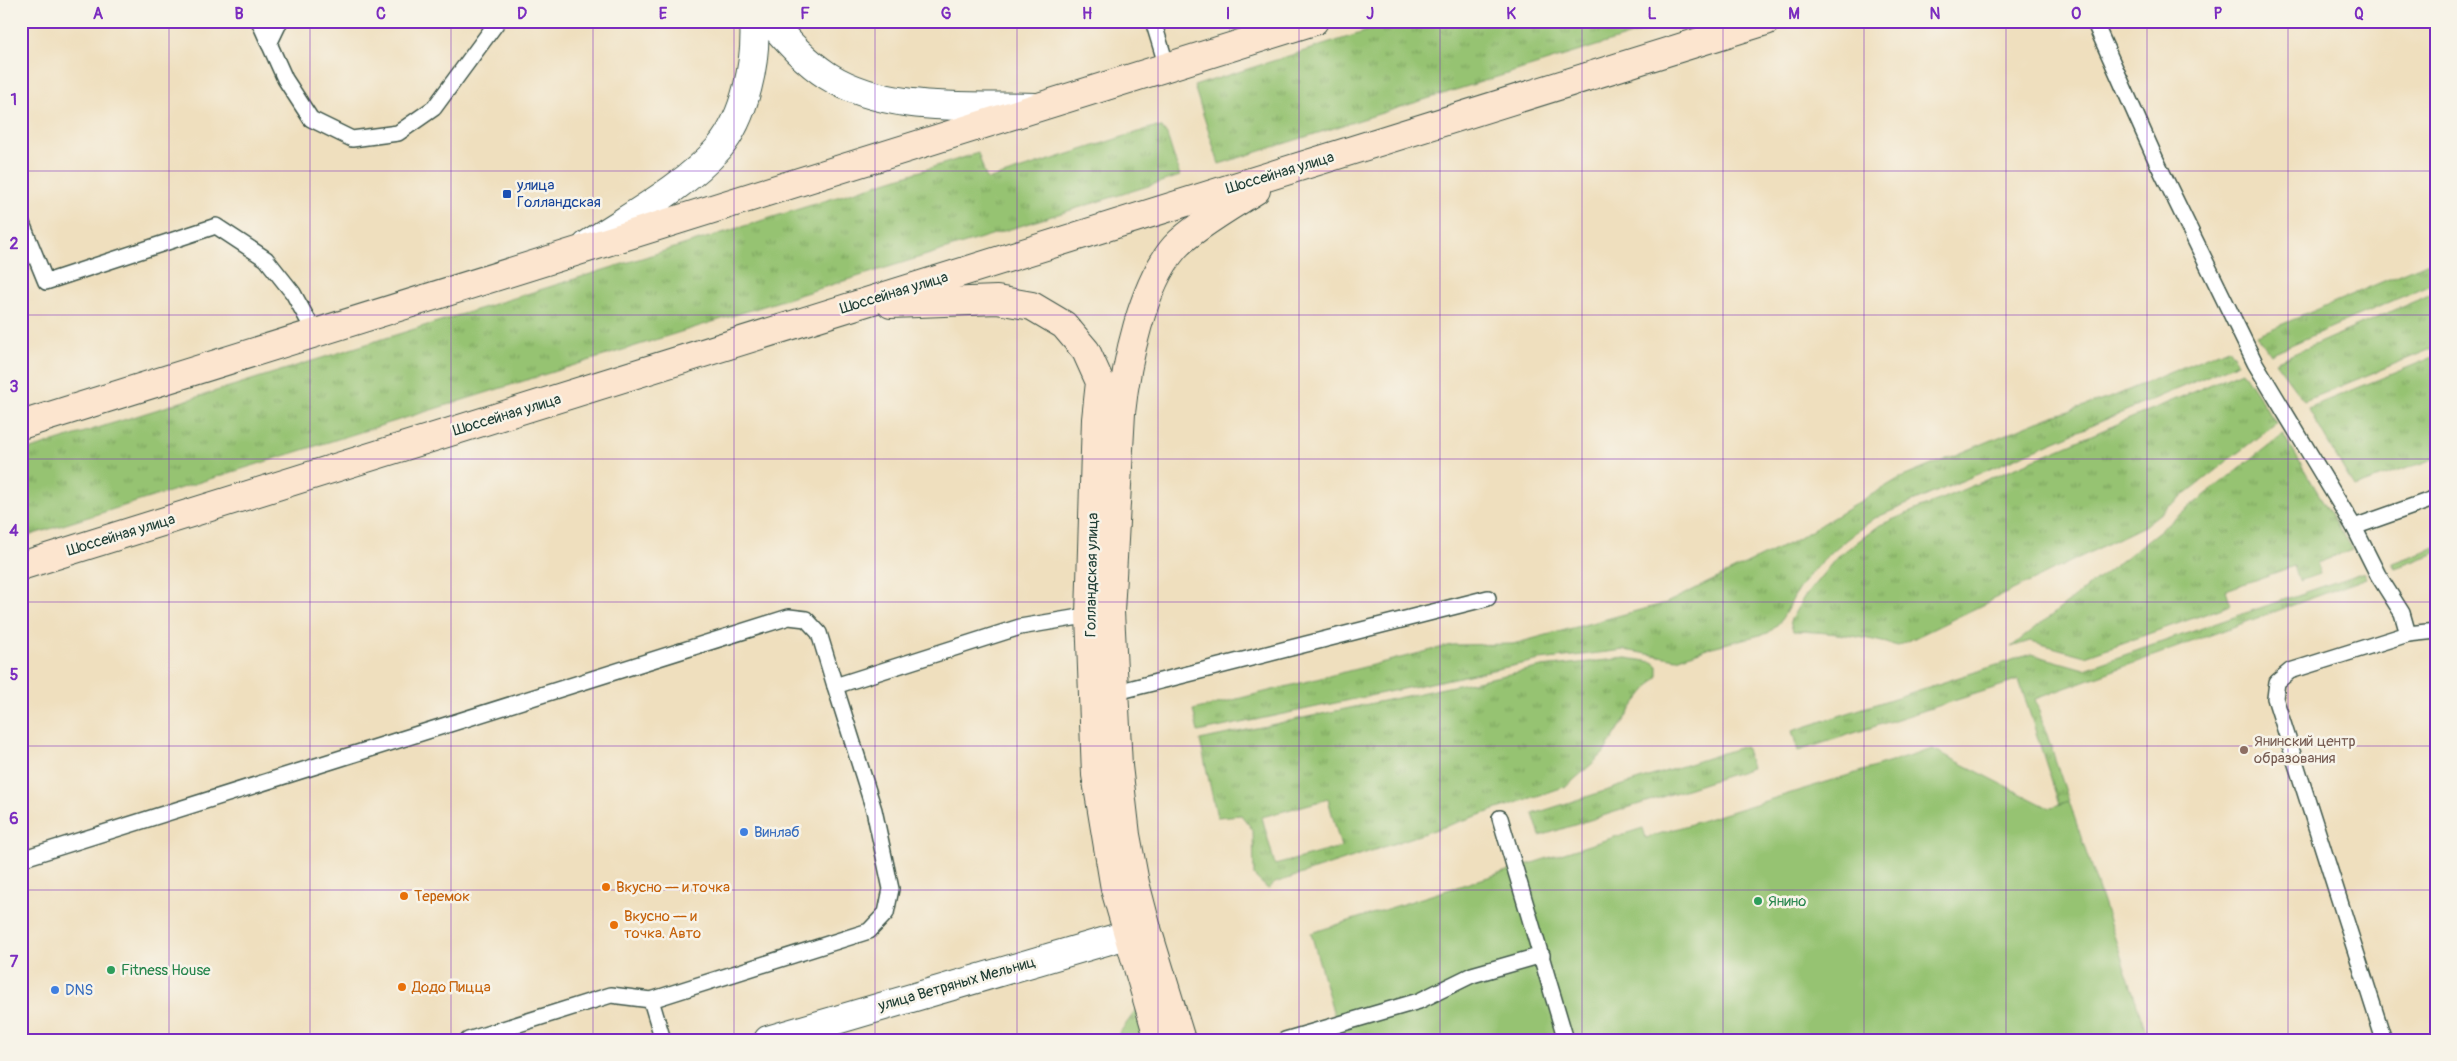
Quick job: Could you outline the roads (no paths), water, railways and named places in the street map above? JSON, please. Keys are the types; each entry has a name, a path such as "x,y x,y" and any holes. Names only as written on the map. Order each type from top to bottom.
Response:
{"main road":[{"path":"21,425 1314,21"},
{"name":"Шоссейная улица","path":"21,566 1766,21"},
{"name":"Голландская улица","path":"1100,614 1124,383 1153,279 1175,246 1213,218 1285,171"},
{"name":"Голландская улица","path":"857,305 998,300 1032,306 1064,325 1086,351 1100,382 1096,419 1100,614 1104,695 1118,766 1137,932 1159,1040"},
{"name":"Голландская улица","path":"1137,932 1181,1040"}],"street":[{"path":"582,249 690,176 720,146 742,107 753,64 754,21"},
{"path":"770,21 794,49 828,76 867,94 905,103 1037,107"},
{"name":"улица Ветряных Мельниц","path":"768,1040 1137,932"}],"lane":[{"path":"259,21 285,79 311,119 352,139 398,133 434,108 498,21"},
{"path":"269,44 280,21"},
{"path":"1153,21 1167,67"},
{"path":"2094,21 2156,160 2255,363 2354,527 2378,575 2402,613 2408,634"},
{"path":"21,221 46,282 216,226 266,259 293,293 315,333"},
{"path":"2354,527 2436,498"},
{"path":"1104,695 1488,598"},
{"path":"836,686 1020,628 1100,614"},
{"path":"21,859 788,617 806,619 819,633 874,810 891,889 886,913 869,931 651,1000 611,995 468,1040"},
{"path":"2386,1040 2383,1037 2275,698 2277,682 2290,671 2408,634 2436,631"},
{"path":"1500,818 1566,1040"},
{"path":"1285,1040 1419,1001 1472,975 1542,955"},
{"path":"651,1000 663,1040"}],"place":[{"name":"улица Голландская","path":"507,194"},
{"name":"Янинский центр образования","path":"2244,750"},
{"name":"Винлаб","path":"744,832"},
{"name":"Вкусно — и точка","path":"606,887"},
{"name":"Теремок","path":"404,896"},
{"name":"Янино","path":"1758,901"},
{"name":"Вкусно — и точка. Авто","path":"614,925"},
{"name":"Fitness House","path":"111,970"},
{"name":"Додо Пицца","path":"402,987"},
{"name":"DNS","path":"55,990"}]}
